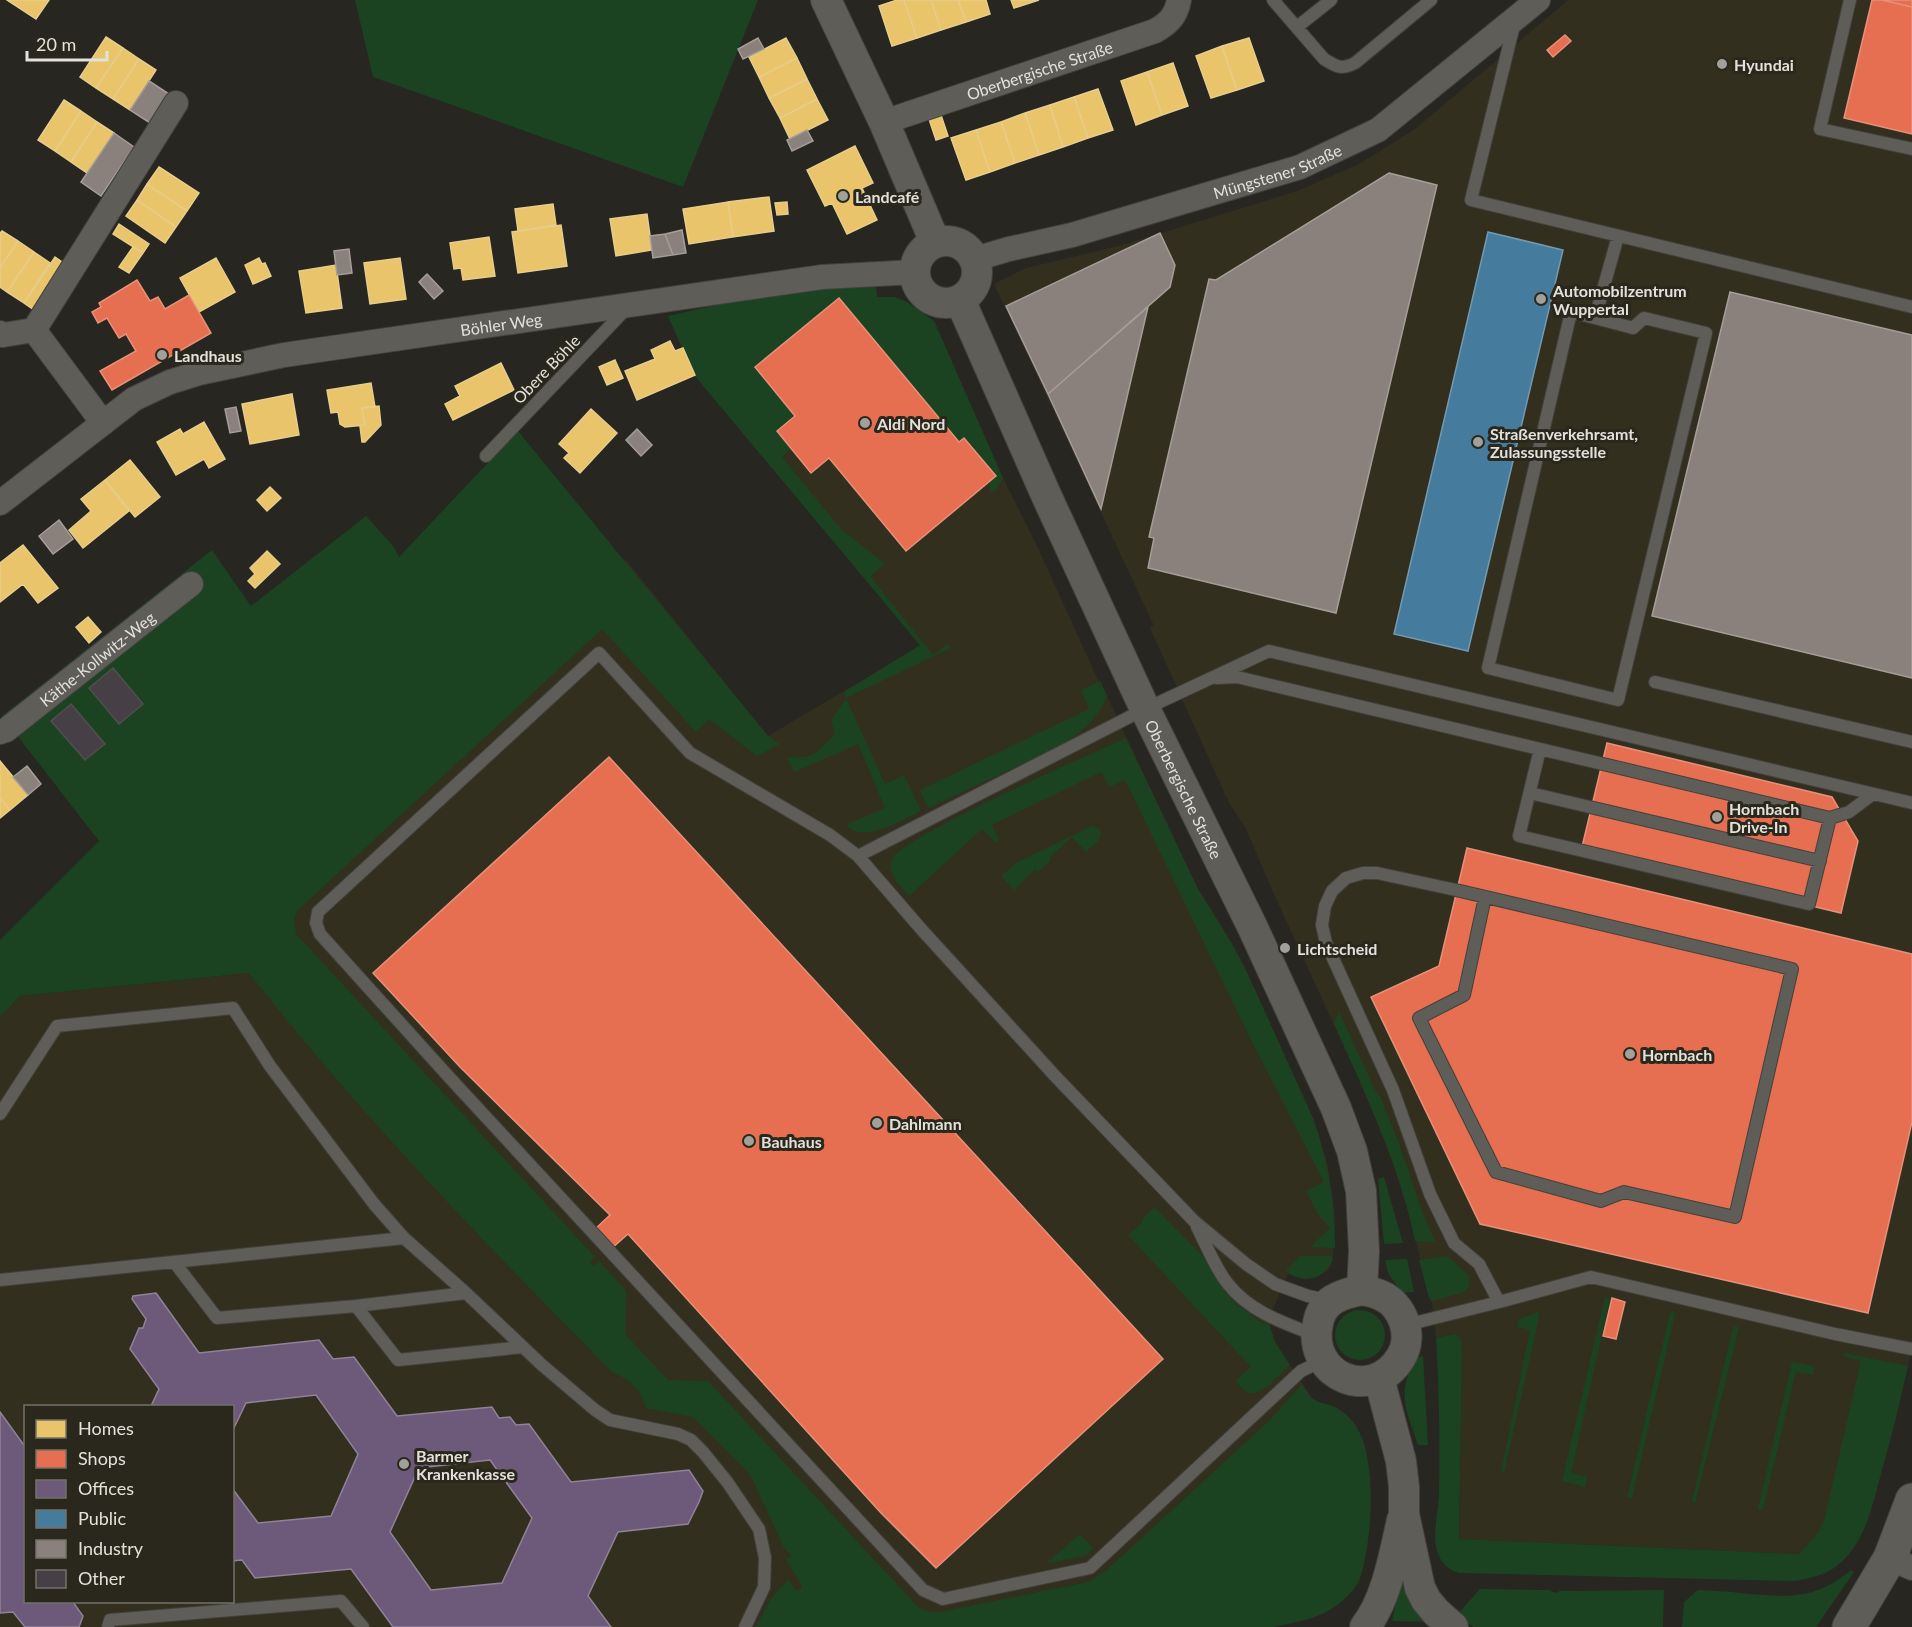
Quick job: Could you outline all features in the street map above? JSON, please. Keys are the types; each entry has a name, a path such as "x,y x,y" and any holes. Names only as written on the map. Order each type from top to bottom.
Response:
{"main road":[{"path":"1849,1627 1901,1563 1912,1500"}],"street":[{"path":"825,0 884,122 935,242"},
{"name":"Oberbergische Straße","path":"884,122 1155,31 1169,23 1177,11 1179,0"},
{"name":"Müngstener Straße","path":"975,259 1072,235 1300,167 1378,130 1538,0"},
{"path":"0,333 3,335 34,330 176,103"},
{"path":"935,242 958,243 975,259 978,272 975,284 960,300 942,303 927,297 920,290 915,272 918,257 935,242"},
{"name":"Böhler Weg","path":"0,503 134,399 170,382 199,373 284,356 822,277 915,272"},
{"name":"Oberbergische Straße","path":"960,300 1047,497 1145,709 1252,926 1346,1131 1362,1201 1364,1251 1362,1290"},
{"path":"34,330 103,423"},
{"name":"Käthe-Kollwitz-Weg","path":"0,732 6,730 191,584"},
{"path":"1362,1290 1381,1295 1397,1307 1406,1325 1407,1340 1403,1354 1394,1367 1379,1378 1352,1381 1337,1375 1319,1348 1319,1318 1330,1300 1344,1293 1362,1290"},
{"path":"1379,1378 1401,1461 1404,1514 1420,1588 1436,1612 1453,1627"},
{"path":"1365,1627 1377,1607 1389,1573 1404,1514"}],"lane":[{"path":"1273,0 1324,59 1334,66 1345,68 1355,63 1431,0"},
{"path":"1297,27 1331,0"},
{"path":"1850,0 1820,129 1912,149"},
{"path":"1516,19 1471,200 1912,307"},
{"path":"1595,318 1618,236"},
{"name":"Obere Böhle","path":"486,456 630,305"},
{"path":"1571,312 1595,318 1633,328 1644,318 1706,333 1618,700 1488,668 1571,312"},
{"path":"858,856 1145,709 1269,651 1912,803"},
{"path":"1194,1221 1228,1283 1239,1296 1254,1309 1278,1320 1319,1348 1301,1371 1090,1568 944,1599 923,1590 449,1077 320,934 316,923 318,912 599,653 690,753 830,835 858,856 1056,1077 1194,1221 1246,1264 1275,1284 1308,1296 1330,1300"},
{"path":"1213,678 1237,677 1830,818 1849,812 1873,794"},
{"path":"1655,682 1912,742"},
{"path":"1540,749 1520,836 1809,904 1830,818"},
{"path":"1530,793 1820,861"},
{"path":"1485,897 1464,994 1419,1018 1496,1172 1601,1201 1624,1192 1735,1217 1792,969 1456,890 1377,873 1363,873 1346,878 1332,891 1325,906 1322,925 1326,943 1393,1089 1430,1194 1454,1243 1479,1264 1499,1302"},
{"path":"0,1114 57,1026 233,1008 270,1066 374,1204 404,1238 595,1410 610,1420 678,1434 691,1440 728,1483 759,1529 765,1558 764,1587 745,1627"},
{"path":"0,1280 404,1238"},
{"path":"175,1263 217,1318 356,1306 466,1293"},
{"path":"1406,1325 1591,1277 1835,1334 1912,1349"},
{"path":"356,1306 398,1360 523,1347"},
{"path":"108,1627 110,1620 340,1601 363,1627"}],"shaded area":[{"path":"1568,0 1912,0 1912,1350 1868,1520 1799,1554 1459,1539 1462,1355 1455,1334 1436,1338 1432,1301 1429,1298 1412,1224 1392,1160 1362,1086 1246,829 1228,801 1150,628 1154,626 994,284 1026,268 1122,245 1297,191 1359,164 1415,129"},
{"path":"876,287 877,297 894,297 907,302 934,321 1003,478 1039,550 1099,682 1198,889 1245,968 1313,1118 1327,1163 1333,1199 1335,1224 1333,1258 1327,1271 1316,1277 1302,1278 1288,1274 1273,1309 1270,1326 1275,1342 1312,1398 1319,1403 1338,1408 1353,1421 1364,1443 1367,1458 1106,1627 0,1627 0,1017 20,996 249,973 267,924 626,560 768,736 920,646 866,579 668,316"}],"green space":[{"path":"355,0 758,0 683,187 373,77"},
{"path":"876,287 877,297 894,297 907,302 934,321 1003,478 996,490 990,493 989,482 996,476 965,438 959,442 839,298 795,416 777,431 791,448 782,457 841,529 885,564 870,576 933,655 948,644 951,648 846,698 844,692 920,645 694,375 668,316 739,300 823,289"},
{"path":"518,431 768,736 780,744 757,756 709,719 696,732 602,629 298,910 294,919 296,934 595,1257 590,1262 593,1266 599,1261 626,1291 625,1334 668,1380 708,1381 918,1607 930,1612 940,1612 1088,1582 1107,1570 1271,1419 1302,1384 1313,1399 1338,1409 1352,1421 1364,1443 1368,1461 1371,1504 1364,1565 1356,1587 1334,1607 1309,1619 1273,1627 756,1627 770,1600 788,1579 796,1591 802,1588 787,1562 787,1558 792,1557 784,1548 750,1474 693,1417 646,1408 634,1386 625,1378 613,1373 425,1178 291,1026 249,973 20,996 0,1017 0,940 99,841 2,716 212,550 251,606 366,516 393,546 399,557"},
{"path":"1100,681 1107,696 1089,724 1077,735 1063,745 928,808 920,790 1089,709 1081,690"},
{"path":"846,698 885,784 904,775 921,811 873,831 854,830 846,825 885,808 858,744 794,772 787,757 809,756 835,734 831,721"},
{"path":"1126,738 1198,889 1245,968 1313,1118 1330,1182 1335,1248 1310,1247 1330,1228 1317,1213 1306,1191 1324,1182 1251,1040 1125,780 1109,787 1101,772 992,825 999,841 996,843 982,829 909,896 893,876 891,861 902,850 926,834 999,796"},
{"path":"1092,826 1099,829 1100,836 1086,852 1072,837 1049,858 1051,860 1038,872 1035,869 1014,890 1001,876 1016,863"},
{"path":"1339,1012 1380,1096 1435,1242 1415,1241 1391,1157 1334,1023"},
{"path":"1384,1177 1403,1243 1384,1244 1378,1179"},
{"path":"1154,1207 1203,1256 1223,1290 1236,1304 1270,1326 1275,1342 1290,1365 1264,1389 1258,1392 1247,1392 1236,1382 1251,1367 1128,1235 1143,1222 1142,1220"},
{"path":"1300,1256 1333,1258 1325,1271 1306,1279 1292,1275 1286,1270"},
{"path":"1448,1256 1469,1276 1469,1286 1464,1292 1432,1301 1429,1298 1419,1260"},
{"path":"1407,1259 1414,1292 1402,1293 1388,1273 1385,1260"},
{"path":"1605,1297 1610,1298 1571,1473 1587,1477 1585,1487 1562,1481"},
{"path":"1360,1310 1378,1317 1385,1335 1378,1353 1360,1360 1342,1353 1335,1335 1342,1317"},
{"path":"1539,1311 1504,1473 1501,1472 1530,1330 1517,1327 1518,1320"},
{"path":"1673,1311 1675,1314 1632,1498 1627,1497 1670,1313"},
{"path":"1733,1327 1739,1328 1695,1504 1692,1501"},
{"path":"1455,1334 1461,1339 1462,1355 1459,1539 1799,1554 1819,1532 1824,1521 1861,1361 1843,1356 1844,1353 1908,1366 1875,1496 1862,1534 1848,1556 1828,1571 1795,1581 1459,1573 1443,1563 1437,1551 1435,1536 1439,1499 1439,1395 1436,1338"},
{"path":"1423,1356 1428,1445 1418,1445 1407,1411 1405,1392 1409,1371 1415,1358"},
{"path":"1792,1362 1812,1366 1813,1375 1796,1372 1763,1509 1760,1510 1758,1508"},
{"path":"1080,1534 1093,1548 1085,1556 1047,1563"},
{"path":"1851,1570 1854,1572 1816,1627 1682,1627 1684,1602 1698,1590 1799,1595 1825,1587"},
{"path":"1402,1575 1429,1622 1392,1621"},
{"path":"1480,1589 1549,1590 1555,1593 1560,1591 1664,1590 1663,1627 1474,1627 1456,1616"}],"building: Homes":[{"path":"7,0 49,0 36,19"},
{"path":"904,0 917,38 892,46 879,6"},
{"path":"904,0 931,0 941,30 917,38"},
{"path":"931,0 958,0 966,22 941,30"},
{"path":"958,0 986,0 990,14 966,22"},
{"path":"1011,0 1039,0 1014,8"},
{"path":"106,37 123,48 96,88 80,77"},
{"path":"786,38 797,58 759,77 749,57"},
{"path":"1249,38 1264,81 1237,90 1222,46"},
{"path":"1222,46 1237,90 1211,98 1196,56"},
{"path":"123,48 139,59 113,99 96,88"},
{"path":"797,58 807,79 769,98 759,77"},
{"path":"139,59 156,70 130,110 113,99"},
{"path":"1173,63 1188,106 1162,115 1147,72"},
{"path":"1147,72 1162,115 1136,125 1121,81"},
{"path":"807,79 817,99 780,118 769,98"},
{"path":"1098,89 1113,130 1088,138 1074,97"},
{"path":"1074,97 1088,138 1063,147 1050,105"},
{"path":"817,99 828,120 790,139 780,118"},
{"path":"64,100 81,111 55,151 38,140"},
{"path":"1050,105 1063,147 1039,155 1025,113"},
{"path":"81,111 97,122 71,162 55,151"},
{"path":"1025,113 1039,155 1015,163 1001,122"},
{"path":"941,115 948,136 936,140 929,119"},
{"path":"97,122 114,133 87,173 71,162"},
{"path":"1001,122 1015,163 990,172 976,130"},
{"path":"976,130 990,172 966,180 951,138"},
{"name":"Landcafé","path":"855,146 873,183 862,188 877,220 847,234 832,203 825,206 807,170"},
{"path":"159,167 199,193 187,211 147,184"},
{"path":"147,184 187,211 176,227 137,200"},
{"path":"769,197 774,231 733,237 728,202"},
{"path":"137,200 176,227 165,243 126,216"},
{"path":"728,202 733,237 689,244 683,209"},
{"path":"787,202 788,214 777,215 775,203"},
{"path":"553,204 556,225 518,231 515,209"},
{"path":"647,214 652,250 616,256 610,219"},
{"path":"119,224 149,244 143,253 113,234"},
{"path":"561,225 567,266 518,273 512,232"},
{"path":"2,231 18,241 0,268 0,233"},
{"path":"489,237 495,276 463,280 461,268 454,269 450,243"},
{"path":"18,241 34,252 7,292 0,287 0,268"},
{"path":"133,247 143,253 129,273 119,267"},
{"path":"34,252 50,263 24,303 7,292"},
{"path":"55,257 65,264 34,310 24,303"},
{"path":"216,258 235,292 199,312 180,278"},
{"path":"259,258 262,264 265,263 271,276 253,284 245,265"},
{"path":"400,258 406,299 370,304 364,263"},
{"path":"336,265 342,308 306,313 299,271"},
{"path":"670,341 675,351 683,348 695,375 637,400 625,371 655,359 651,350"},
{"path":"615,360 623,378 607,385 599,367"},
{"path":"501,363 514,390 453,420 445,404 460,396 455,386"},
{"path":"371,383 375,407 362,408 365,425 345,427 340,424 338,412 331,413 327,390"},
{"path":"292,394 299,435 250,444 242,404"},
{"path":"379,406 381,425 365,442 362,442 360,426 365,425 362,408"},
{"path":"591,409 617,433 580,473 564,458 569,453 559,444"},
{"path":"204,422 225,459 209,468 204,459 176,475 157,442 180,429 183,434"},
{"path":"130,460 160,497 135,517 105,480"},
{"path":"105,480 129,511 83,548 69,530 91,511 81,499"},
{"path":"270,487 281,498 267,511 257,500"},
{"path":"23,545 58,588 38,603 23,584 0,602 0,563"},
{"path":"267,551 280,564 255,588 248,581 255,574 250,568"},
{"path":"88,617 101,632 89,643 76,627"},
{"path":"0,761 28,795 10,810 0,798"},
{"path":"0,798 10,810 0,818"}],"building: Shops":[{"path":"1872,0 1912,7 1912,134 1844,118"},
{"path":"1882,0 1912,0 1912,7"},
{"path":"1565,35 1571,41 1553,57 1547,50"},
{"path":"137,280 150,301 158,297 165,309 189,295 211,333 112,390 100,371 136,351 126,334 119,338 107,318 98,323 92,312 101,307 99,303"},
{"name":"Aldi Nord","path":"839,298 959,442 964,438 996,476 906,551 829,458 811,473 777,431 795,416 755,367"},
{"name":"Hornbach Drive-In","path":"1607,743 1832,797 1858,841 1841,913 1581,851"},
{"name":"Bauhaus","path":"609,757 1163,1359 936,1568 881,1513 628,1234 611,1249 594,1230 610,1215 460,1067 373,973"},
{"path":"1467,848 1912,954 1912,1122 1868,1313 1480,1224 1371,997 1439,966"},
{"path":"1612,1298 1625,1302 1616,1339 1603,1336"}],"building: Offices":[{"name":"Barmer Krankenkasse","path":"156,1293 199,1353 319,1340 333,1359 354,1357 397,1416 492,1407 499,1418 510,1417 516,1425 529,1424 571,1482 689,1470 703,1491 688,1524 618,1532 588,1596 611,1627 393,1627 351,1569 255,1578 242,1560 234,1561 234,1491 258,1523 331,1516 358,1454 316,1395 246,1403 234,1428 234,1405 151,1405 159,1389 130,1349 139,1328 143,1328 146,1319 132,1299 133,1296","holes":["490,1460 532,1518 502,1583 431,1590 390,1532 419,1468"]},
{"path":"0,1412 24,1445 24,1603 74,1603 83,1616 79,1627 25,1627 13,1612 0,1613"}],"building: Public":[{"name":"Straßenverkehrsamt, Zulassungsstelle","path":"1488,232 1563,250 1468,651 1394,634"}],"building: Industry":[{"path":"758,38 764,49 743,59 738,49"},
{"path":"149,81 169,94 150,123 130,110"},
{"path":"807,130 813,141 792,151 787,140"},
{"path":"114,133 134,147 101,196 81,182"},
{"path":"1389,173 1437,185 1336,613 1148,568 1154,538 1149,537 1209,279 1216,280"},
{"path":"682,230 686,253 673,255 665,234"},
{"path":"1160,233 1175,265 1170,287 1048,394 1006,306"},
{"path":"665,234 673,255 653,258 650,236"},
{"path":"349,249 352,273 337,275 334,251"},
{"path":"427,274 443,291 434,299 419,282"},
{"path":"1730,292 1912,335 1912,678 1652,616"},
{"path":"1148,307 1101,509 1048,394"},
{"path":"236,407 241,431 230,433 225,409"},
{"path":"637,429 652,445 641,456 626,440"},
{"path":"59,520 73,539 53,554 39,536"},
{"path":"27,766 41,784 28,795 13,777"}],"building: Other":[{"path":"113,668 143,704 119,724 89,688"},
{"path":"71,704 105,744 85,760 51,721"}],"place":[{"name":"Hyundai","path":"1722,64"},
{"name":"Landcafé","path":"843,196"},
{"name":"Automobilzentrum Wuppertal","path":"1541,299"},
{"name":"Landhaus","path":"162,355"},
{"name":"Aldi Nord","path":"865,423"},
{"name":"Straßenverkehrsamt, Zulassungsstelle","path":"1478,442"},
{"name":"Hornbach Drive-In","path":"1717,817"},
{"name":"Lichtscheid","path":"1285,948"},
{"name":"Hornbach","path":"1630,1054"},
{"name":"Dahlmann","path":"877,1123"},
{"name":"Bauhaus","path":"749,1141"},
{"name":"Barmer Krankenkasse","path":"404,1464"}]}
